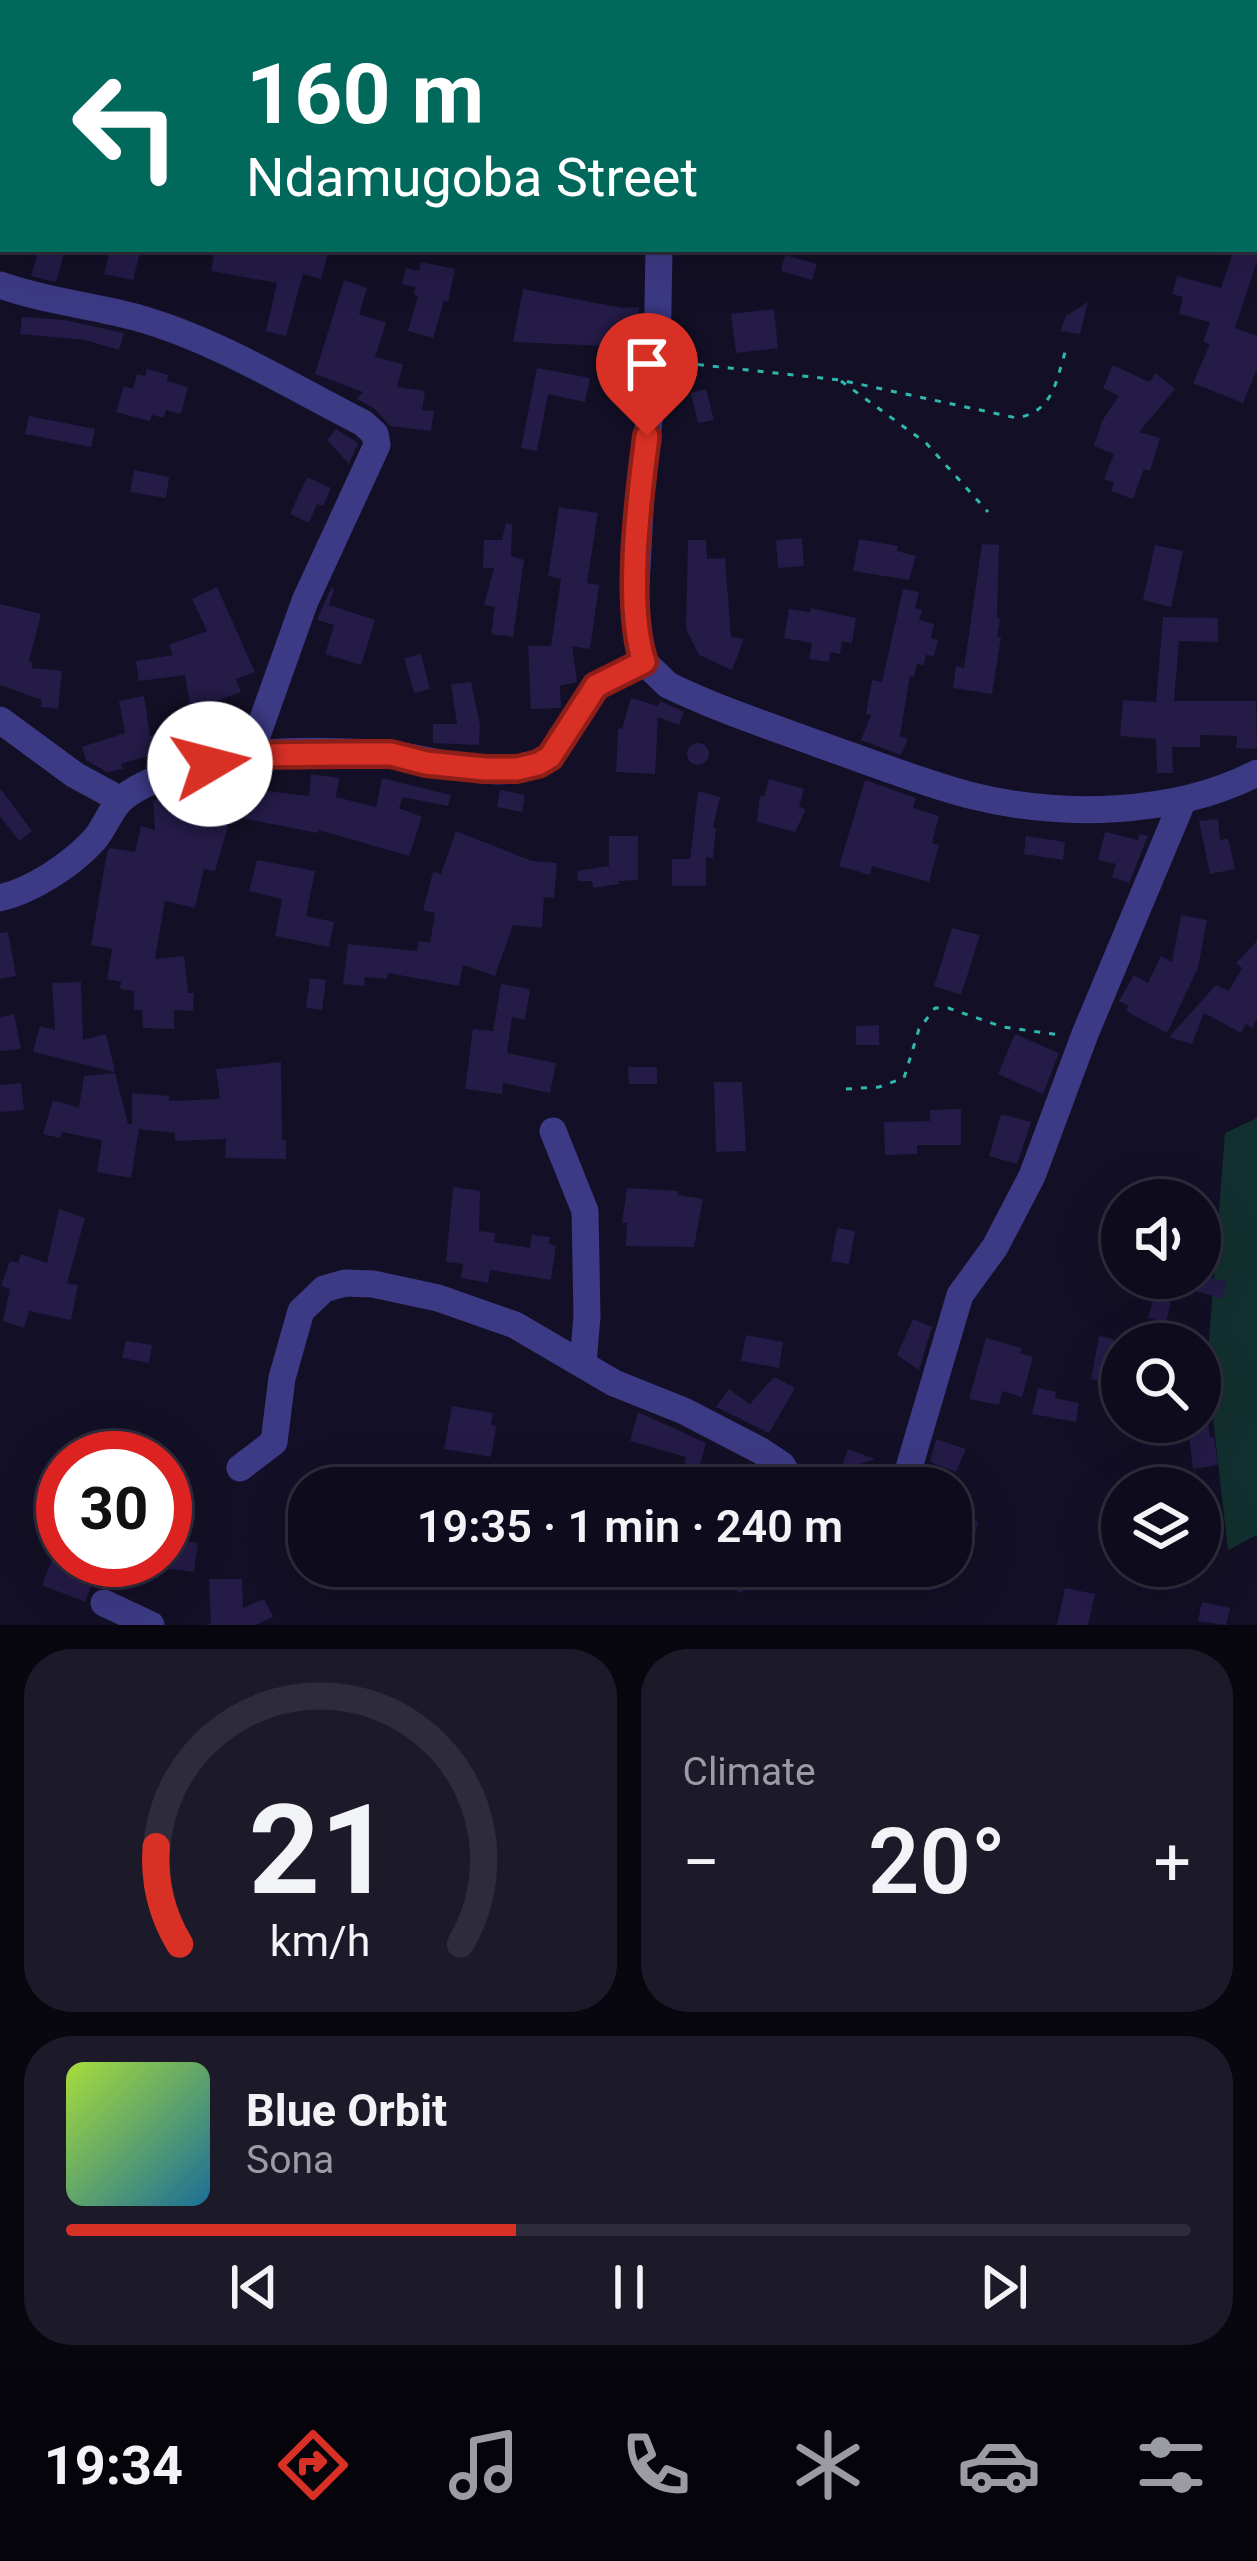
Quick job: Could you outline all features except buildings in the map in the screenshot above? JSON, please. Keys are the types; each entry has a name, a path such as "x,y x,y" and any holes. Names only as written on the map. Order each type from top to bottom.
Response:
{"street":[{"path":"659,252 657,361 642,474 635,605 644,662 668,685 970,795 1038,806 1183,800 1257,772"},
{"path":"0,284 40,299 136,317 213,347 363,423 375,434 377,445 305,602 250,755"},
{"path":"0,898 57,870 94,840 121,800 161,778 250,755 391,754 485,769 538,764 550,757 596,686 644,662"},
{"path":"0,720 75,776 121,800"},
{"path":"909,1467 960,1295 995,1247 1032,1176 1085,1034 1183,800"},
{"path":"553,1131 585,1211 588,1298 583,1363"},
{"path":"240,1468 274,1442 282,1378 302,1311 324,1289 344,1283 402,1288 514,1325 614,1383 684,1411 783,1467"},
{"path":"104,1603 151,1625"}],"path":[{"path":"657,361 840,380 1017,418 1036,415 1048,402 1067,346"},
{"path":"840,380 926,443 988,512"},
{"path":"846,1088 879,1087 904,1078 914,1040 935,1008 1003,1027 1085,1034"}],"green space":[{"path":"1257,1118 1257,1535 1228,1550 1216,1443 1221,1443 1221,1323 1210,1323 1212,1299 1221,1299 1225,1133"}],"route":[{"path":"210,764 250,755 391,754 426,763 517,769 550,757 596,686 644,662 635,605 647,436"}]}
